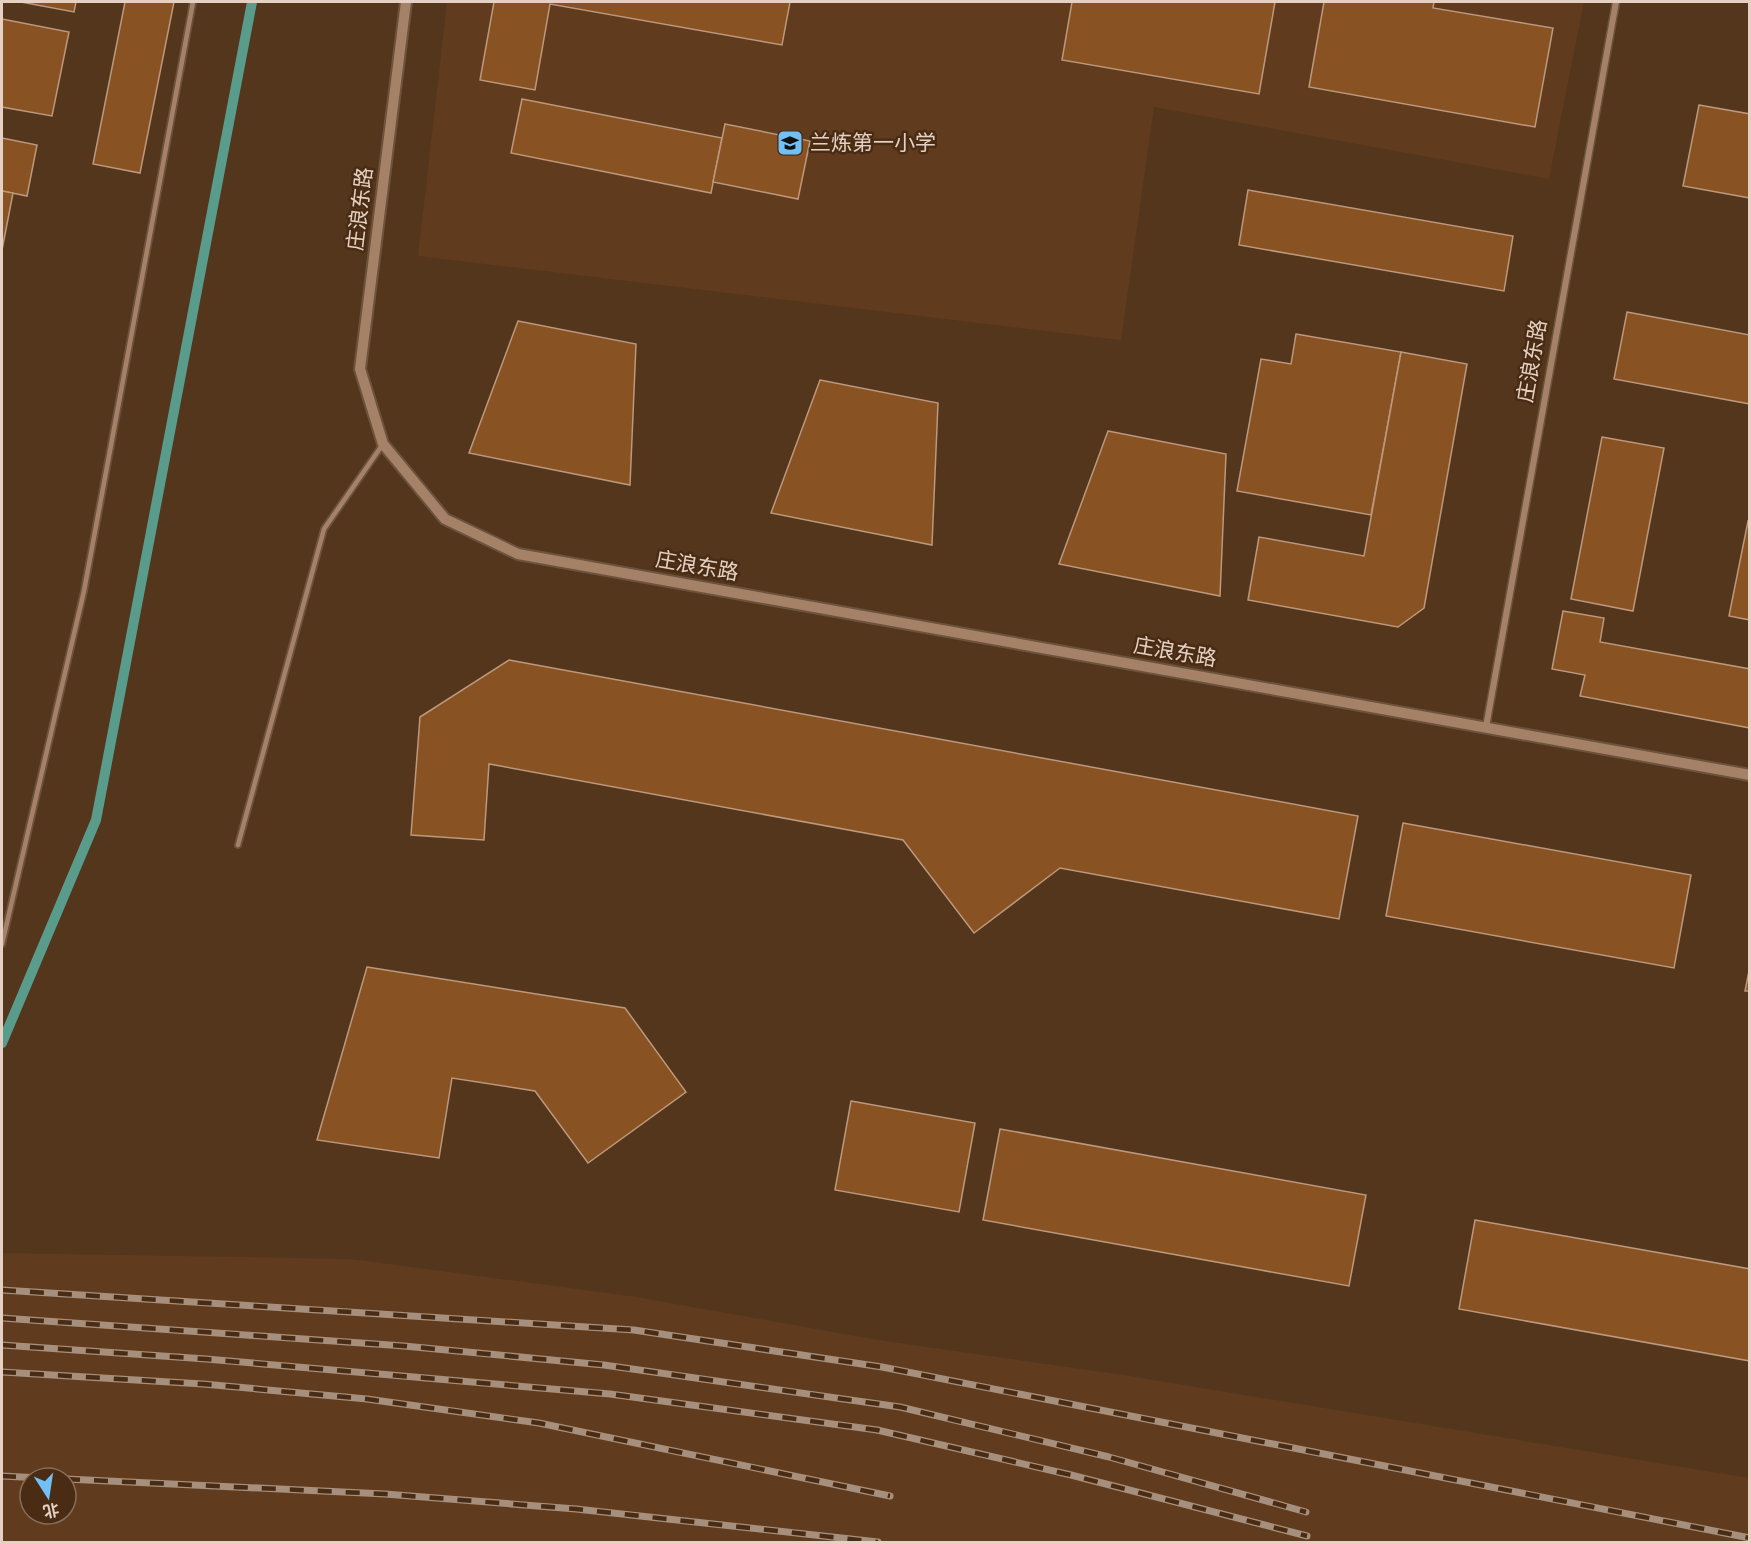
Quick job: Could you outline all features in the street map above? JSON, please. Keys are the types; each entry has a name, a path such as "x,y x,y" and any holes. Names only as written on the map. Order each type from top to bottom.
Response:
{"street":[{"name":"庄浪东路","path":"406,2 360,369 383,444 445,519 518,554 1749,775"},
{"name":"庄浪东路","path":"1486,727 1616,2"}],"lane":[{"path":"2,944 84,591 193,2"},
{"path":"238,845 324,530 383,444"}],"shaded area":[{"name":"兰炼第一小学","path":"447,2 1584,2 1549,179 1154,107 1121,340 418,256"},
{"path":"2,1253 351,1259 637,1297 878,1340 1130,1376 1749,1478 1749,1542 2,1542"}],"building":[{"path":"21,2 76,2 74,12"},
{"path":"125,2 174,2 140,173 93,164"},
{"path":"494,2 790,2 782,45 550,4 535,90 480,80"},
{"path":"1072,2 1275,2 1259,94 1062,60"},
{"path":"1324,2 1434,2 1433,8 1553,28 1535,127 1309,87"},
{"path":"2,19 69,32 52,116 2,107"},
{"path":"522,99 722,138 711,193 511,153"},
{"path":"1699,105 1750,114 1750,198 1683,186"},
{"path":"725,124 810,141 798,199 713,182"},
{"path":"2,138 37,145 27,196 2,191"},
{"path":"1248,190 1513,236 1504,291 1239,245"},
{"path":"2,191 13,193 2,250"},
{"path":"1627,312 1750,335 1750,404 1614,379"},
{"path":"518,321 636,344 630,485 469,453"},
{"path":"1296,334 1401,352 1371,515 1237,491 1261,359 1291,364"},
{"path":"1401,352 1467,364 1424,608 1398,627 1248,600 1259,537 1364,556"},
{"path":"820,380 938,403 932,545 771,513"},
{"path":"1108,431 1226,454 1220,596 1059,564"},
{"path":"1602,437 1664,448 1633,611 1571,599"},
{"path":"1748,521 1750,522 1750,620 1729,616"},
{"path":"1563,611 1604,618 1600,642 1750,669 1750,728 1580,696 1585,675 1552,669"},
{"path":"509,660 1358,816 1339,919 1060,868 974,933 903,840 489,764 484,840 411,835 420,717"},
{"path":"1403,823 1691,875 1674,968 1386,916"},
{"path":"1750,966 1750,991 1745,991"},
{"path":"367,967 625,1008 686,1092 588,1163 535,1091 452,1078 439,1158 317,1140"},
{"path":"851,1101 975,1123 959,1212 835,1190"},
{"path":"1000,1129 1366,1195 1349,1286 983,1220"},
{"path":"1475,1220 1750,1269 1750,1361 1459,1309"}],"waterway":[{"path":"2,1043 96,820 252,2"}],"railway":[{"path":"2,1290 634,1330 882,1367 1750,1538"},
{"path":"2,1318 404,1346 604,1365 900,1407 1109,1457 1306,1512"},
{"path":"2,1345 206,1359 610,1394 877,1430 1071,1475 1307,1536"},
{"path":"2,1372 203,1384 367,1399 539,1423 890,1496"},
{"path":"2,1476 18,1477"},
{"path":"78,1480 385,1494 576,1509 878,1542"}],"place":[{"name":"兰炼第一小学","path":"790,143"}]}
